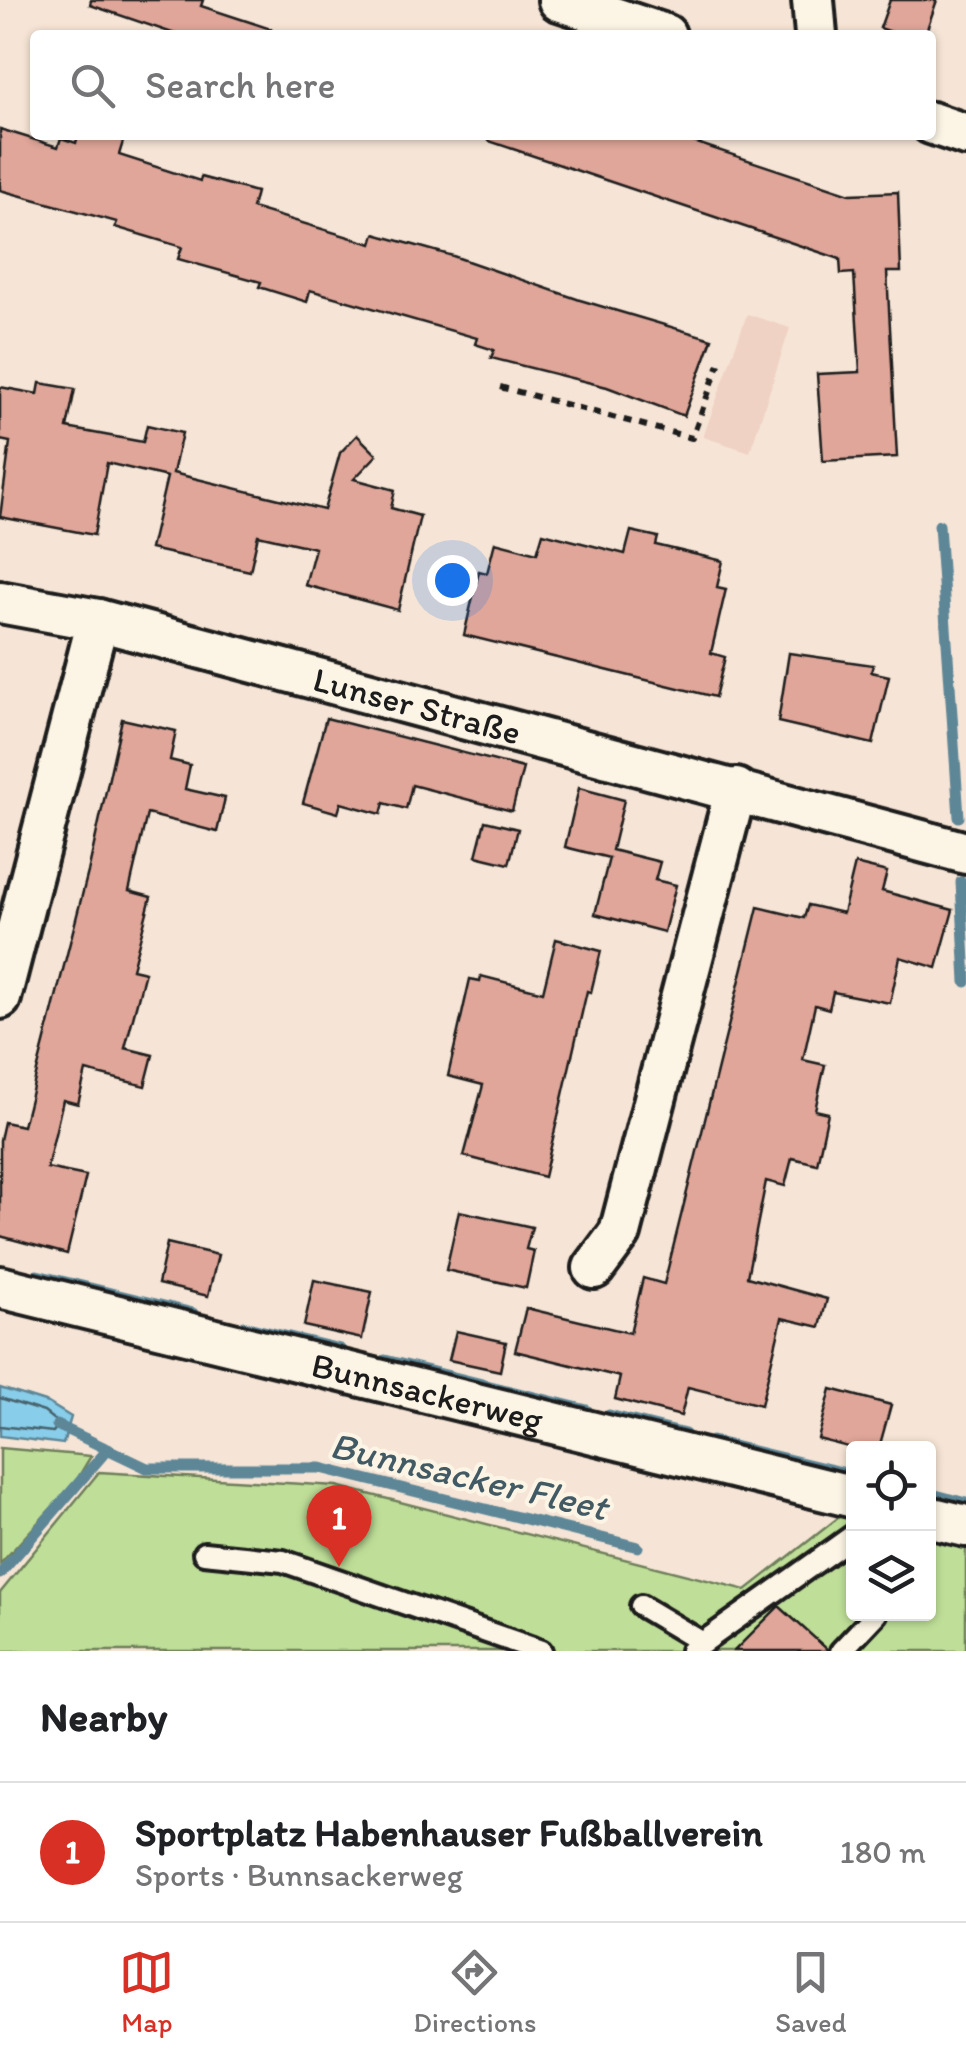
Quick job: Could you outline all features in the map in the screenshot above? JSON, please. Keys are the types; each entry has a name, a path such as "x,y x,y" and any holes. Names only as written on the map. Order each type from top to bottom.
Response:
{"street":[{"path":"559,0 650,30"},
{"path":"812,0 815,30"},
{"path":"936,126 966,135"},
{"name":"Lunser Straße","path":"0,602 98,620 966,852"},
{"path":"0,998 98,620"},
{"path":"594,1268 620,1232 736,789"},
{"name":"Bunnsackerweg","path":"0,1287 846,1496"},
{"path":"936,1518 966,1526"}],"lane":[{"path":"641,1606 697,1647 846,1542"},
{"path":"204,1553 282,1562 540,1651"},
{"path":"841,1651 869,1621"}],"path":[{"path":"500,387 692,438 718,364"}],"shaded area":[{"path":"747,314 790,328 750,452 703,437"}],"green space":[{"path":"0,1448 91,1456 76,1481 0,1564"},
{"path":"99,1472 337,1486 746,1590 843,1514 846,1621 936,1621 936,1538 966,1545 966,1651 0,1651 0,1593"}],"water":[{"path":"0,1388 48,1403 71,1417 63,1444 0,1436"}],"building":[{"path":"91,0 203,0 201,6 271,29 163,30 90,5"},
{"path":"890,0 937,0 927,30 880,28"},
{"path":"0,129 58,147 60,140 124,140 119,155 200,181 201,177 256,192 252,208 372,244 375,234 453,256 580,300 712,339 684,416 607,387 491,358 494,350 475,344 477,338 310,290 307,302 259,287 261,282 178,259 182,247 115,227 117,222 0,190"},
{"path":"688,140 850,194 898,192 901,272 887,272 897,457 823,461 817,374 860,372 854,273 841,274 840,259 489,141"},
{"path":"40,383 75,389 67,428 143,442 147,425 182,433 173,473 324,510 340,453 357,435 377,455 354,479 395,490 391,508 420,516 398,610 305,585 315,548 258,535 250,571 150,549 167,477 107,463 94,535 0,517 10,442 0,440 0,387 38,394"},
{"path":"631,531 658,537 656,545 723,561 717,587 726,589 711,653 725,657 715,697 464,635 479,571 487,573 495,542 537,553 543,533 625,554"},
{"path":"789,653 873,665 871,672 889,676 873,744 778,722"},
{"path":"326,718 523,768 512,811 412,785 406,809 384,803 381,814 341,803 338,813 303,803"},
{"path":"122,719 176,731 170,760 190,765 185,789 225,798 217,832 147,814 129,891 151,897 132,969 145,972 125,1048 153,1055 145,1086 86,1071 78,1104 63,1100 47,1168 86,1176 67,1254 0,1236 0,1140 4,1122 23,1126 88,872"},
{"path":"579,788 624,800 612,850 660,862 655,880 676,885 664,932 595,914 609,858 565,847"},
{"path":"485,821 518,829 509,864 476,856"},
{"path":"855,864 887,872 882,891 953,910 937,968 900,957 890,1003 833,992 829,1009 815,1005 803,1060 825,1065 815,1110 828,1113 817,1164 792,1158 785,1186 766,1181 747,1277 827,1299 820,1327 782,1318 761,1405 688,1387 681,1416 615,1399 620,1377 515,1351 526,1308 630,1333 643,1278 664,1284 758,907 804,918 808,905 843,913"},
{"path":"556,939 601,951 591,992 587,991 544,1177 464,1156 483,1085 448,1076 470,979 480,981 481,976 543,992"},
{"path":"459,1211 532,1227 526,1249 534,1251 526,1288 446,1270"},
{"path":"167,1243 218,1255 208,1296 158,1284"},
{"path":"314,1280 372,1292 362,1339 304,1326"},
{"path":"456,1331 506,1342 500,1371 449,1360"},
{"path":"831,1389 891,1405 881,1441 846,1441 846,1446 818,1439"},
{"path":"779,1606 828,1650 828,1651 734,1651"}],"waterway":[{"path":"939,525 959,817"},
{"path":"961,882 966,982"},
{"path":"37,1275 193,1313"},
{"path":"243,1326 340,1349"},
{"path":"385,1360 587,1410"},
{"path":"609,1415 685,1434"},
{"name":"Bunnsacker Fleet","path":"57,1425 147,1468 321,1468 638,1547"},
{"path":"712,1441 846,1473"},
{"path":"0,1574 108,1449"},
{"path":"936,1495 966,1503"}],"place":[{"name":"Sportplatz Habenhauser Fußballverein","path":"339,1567"}]}
